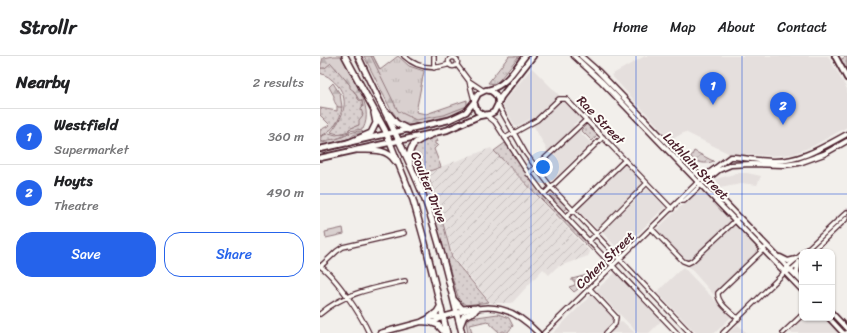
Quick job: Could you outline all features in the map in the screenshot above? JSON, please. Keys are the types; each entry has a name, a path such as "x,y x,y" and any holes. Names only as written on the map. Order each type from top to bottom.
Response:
{"main road":[{"name":"Coulter Drive","path":"345,56 387,135 404,178 420,222 446,333"},
{"name":"Coulter Drive","path":"358,56 411,167 432,222 462,333"},
{"path":"320,149 409,130 454,118 466,112 478,94 485,90 497,87 504,82 525,56"},
{"path":"320,158 435,133 494,112 501,97 533,56"},
{"path":"834,56 847,78"},
{"path":"485,90 495,94 498,99 498,104"},
{"path":"379,101 396,123 409,130"},
{"path":"474,101 477,111 485,115"},
{"path":"348,143 369,134 374,130 376,123 374,110"},
{"path":"432,124 440,125 453,122 459,125"},
{"path":"411,167 409,156 411,147 417,142 435,133"},
{"path":"358,150 379,151 389,154 394,159 404,178"},
{"path":"452,298 462,309 477,308"},
{"path":"440,307 429,320 438,325 446,333"},
{"path":"460,326 464,316 474,312 477,308"}],"street":[{"path":"434,56 434,68"},
{"path":"450,64 449,60 455,57 457,59 461,56"},
{"name":"Lathlain Street","path":"574,56 594,74 799,287"},
{"name":"Lathlain Street","path":"581,56 598,71 799,280"},
{"path":"406,57 420,66 434,68 450,64 453,66 457,65"},
{"path":"457,59 457,65 469,81 474,101"},
{"path":"469,81 485,90"},
{"name":"Rae Street","path":"505,138 537,120 561,98 566,99 672,209"},
{"path":"498,104 535,168 619,260 690,333"},
{"path":"485,115 495,122 528,174 544,194 677,333"},
{"path":"528,174 586,120"},
{"name":"Cohen Street","path":"544,333 680,201 684,201 704,180 730,157 771,161 797,158 812,153 847,134"},
{"path":"544,194 603,137"},
{"name":"Cohen Street","path":"704,180 731,165 784,165 799,162 820,156 847,141"},
{"path":"566,217 625,160"},
{"path":"589,240 647,183"},
{"path":"807,249 847,212"},
{"path":"652,228 683,261 688,263 740,217"},
{"path":"814,249 847,218"},
{"path":"369,333 360,315 329,274 321,266 343,247 404,233"},
{"path":"738,319 720,301 718,293 767,246"},
{"path":"777,257 788,261 799,260"},
{"path":"723,333 799,260"},
{"path":"799,260 797,272 799,277"},
{"path":"320,314 330,306 347,297 366,290 405,281"},
{"path":"590,288 616,317 616,322 606,333"},
{"path":"640,294 646,288"},
{"path":"380,333 429,320 439,320 442,317 477,308 493,307 512,312 525,320 538,333"},
{"path":"835,316 847,329"},
{"path":"783,333 799,318"},
{"path":"832,321 843,333"}],"shaded area":[{"path":"645,56 828,56 847,89 847,127 813,146 793,154 771,156 728,153 685,132 671,140 611,75"},
{"path":"532,68 582,118 573,125 591,143 552,181 540,166 550,156 530,119 516,127 503,106 505,100"},
{"path":"491,148 590,252 588,256 557,267 549,275 543,269 512,303 491,303 453,257 427,172"},
{"path":"625,165 643,183 597,229 578,210"},
{"path":"734,173 747,173 761,176 757,185 741,183 720,188 716,179"},
{"path":"647,189 665,207 620,251 602,232"},
{"path":"697,191 703,192 759,251 714,295 656,230"},
{"path":"683,267 731,317 715,333 696,333 657,292"},
{"path":"615,273 661,321 649,333 638,333 596,290"},
{"path":"590,296 593,297 618,324 622,321 635,333 553,333"},
{"path":"801,321 828,321 838,331 836,333 788,333"},
{"path":"738,325 747,333 729,333"}],"green space":[{"path":"341,56 356,82 364,101 366,120 363,129 349,131 349,129 359,125 359,120 363,115 361,109 363,107 362,100 359,100 354,91 350,88 350,85 331,63 325,68 320,68 323,58"},
{"path":"364,56 373,56 381,71 412,115 426,117 463,105 467,108 457,114 411,125 400,122 390,108"},
{"path":"371,56 373,56 380,70 398,56 409,66 424,71 416,112 426,114 467,100 467,106 444,115 416,120 398,111"},
{"path":"509,56 519,56 496,84 488,83"},
{"path":"847,56 847,73 840,60"},
{"path":"331,62 350,85 359,100 362,100 363,115 359,125 349,129 349,131 338,134 331,132 343,112 344,98 337,85 329,77 320,73 320,68 325,68"},
{"path":"333,83 340,94 342,107 338,107 336,104 329,87"},
{"path":"337,106 342,107 338,121 328,132 320,136 320,130 330,125 320,115 320,108 337,111"},
{"path":"587,124 598,135 592,141 581,130"},
{"path":"362,131 362,134 354,135 351,138 320,146 321,141 324,143 328,140"},
{"path":"350,132 331,141 320,141 320,137 329,133 336,135"},
{"path":"436,137 438,142 435,141 435,144 438,145 434,149 441,167 427,172 452,258 489,302 466,305 459,300 437,227 412,158 412,153 419,143"},
{"path":"505,143 542,195 594,249 592,251 494,151"},
{"path":"694,151 714,161 702,163 696,161 691,157"},
{"path":"551,194 568,208 563,211 550,196"},
{"path":"343,228 344,234 326,238 325,232"},
{"path":"591,275 590,277 582,278 577,286 578,289 574,292 569,287 575,285 575,281 572,281 572,279"},
{"path":"498,314 509,318 513,326 507,333 503,331 500,333 487,321 470,325 472,333 468,333 466,321 470,318"}],"place":[{"name":"Westfield","path":"713,105"},
{"name":"Hoyts","path":"783,125"}]}
